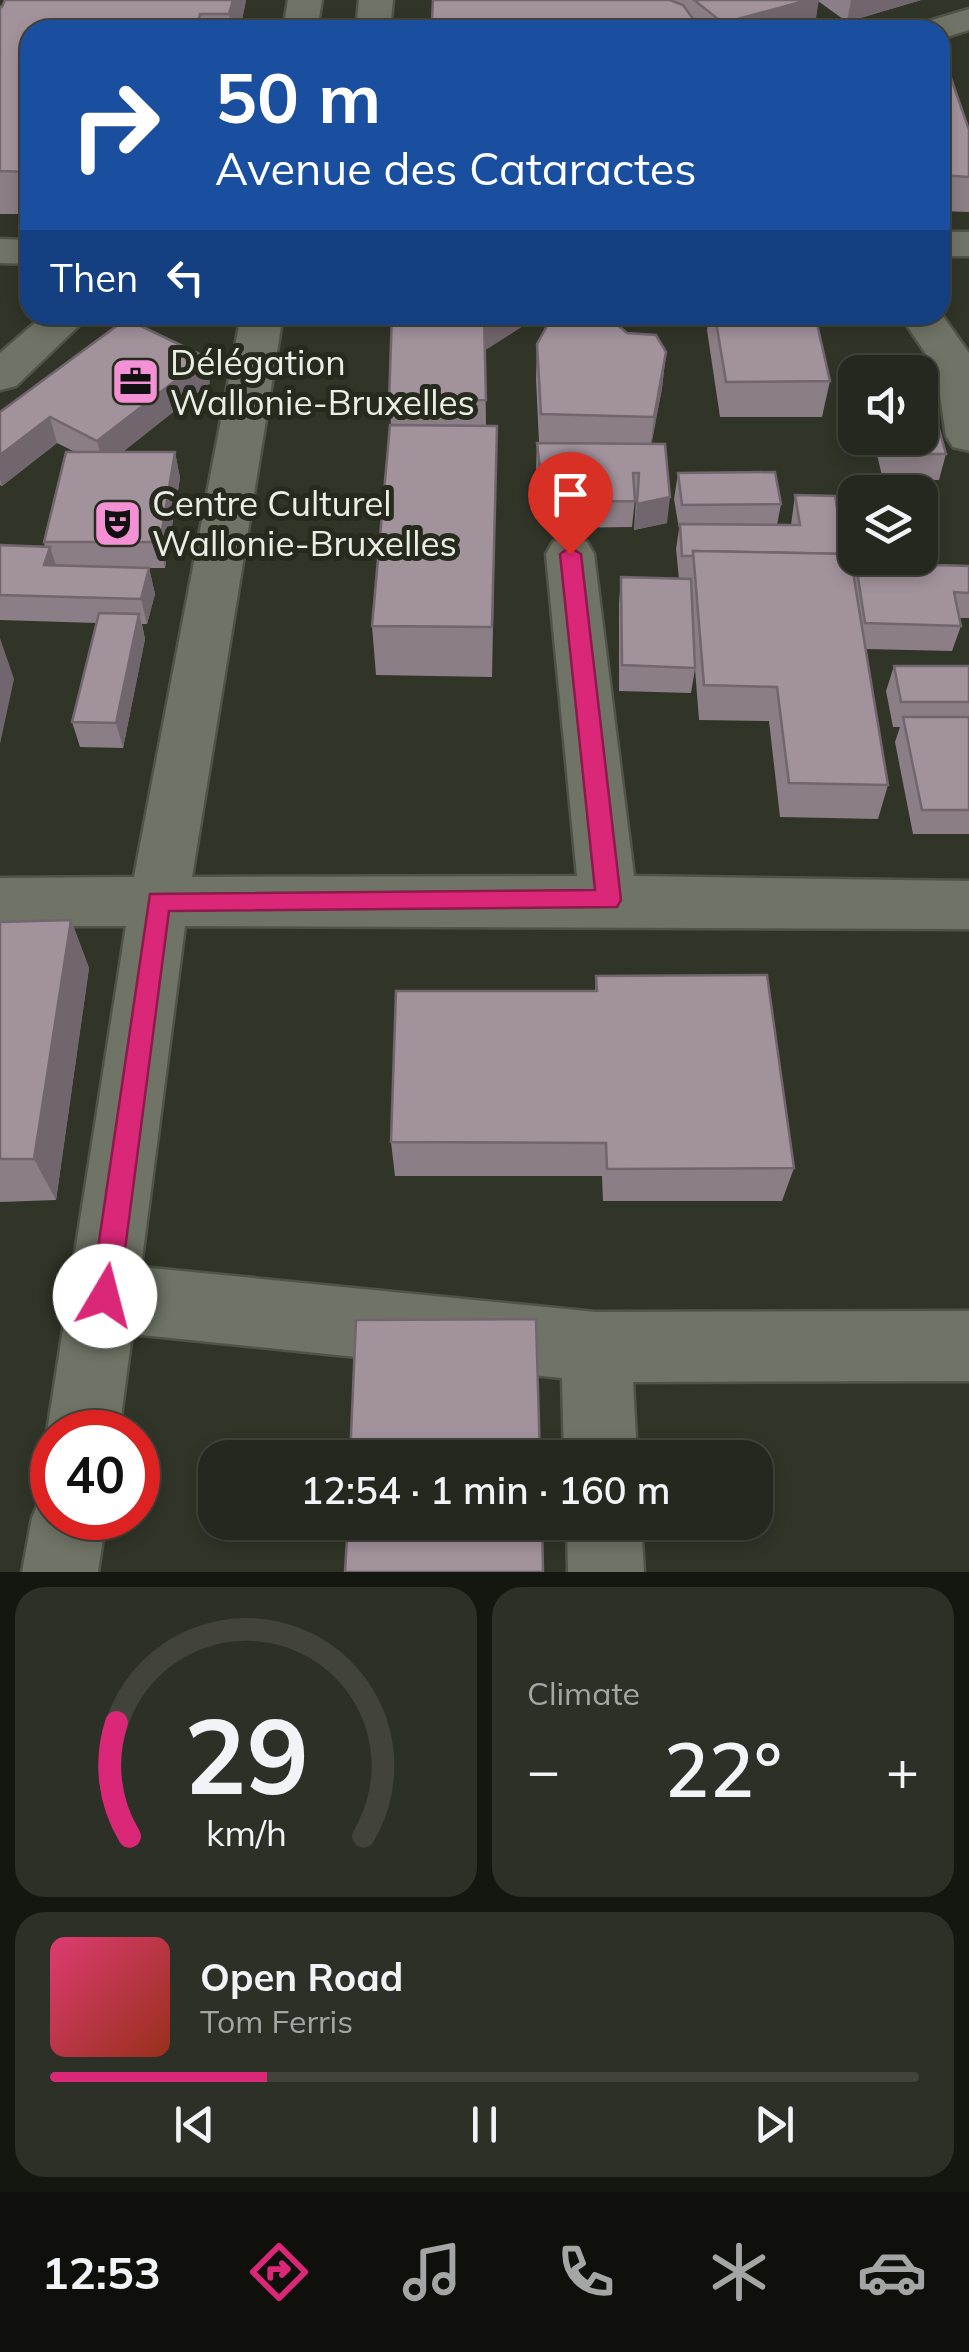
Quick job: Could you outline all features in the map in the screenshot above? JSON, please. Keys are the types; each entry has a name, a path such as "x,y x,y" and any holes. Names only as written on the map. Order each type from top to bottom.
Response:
{"street":[{"path":"0,376 59,325"},
{"path":"87,1410 159,901 260,325"},
{"path":"928,325 958,369 969,436"},
{"path":"570,554 608,900"},
{"path":"0,902 608,900 969,905"},
{"path":"105,1296 596,1346 969,1346"},
{"path":"596,1346 600,1440"},
{"path":"60,1572 65,1540"},
{"path":"605,1540 606,1572"}],"building":[{"path":"5,0 233,0 229,14 200,14 198,20 20,20 20,172 0,171"},
{"path":"433,0 670,0 683,5 694,20 435,20 432,19"},
{"path":"694,0 808,0 734,20 719,20"},
{"path":"950,75 969,130 969,177 950,176"},
{"path":"118,325 139,325 206,357 97,441 50,417 0,455 0,412"},
{"path":"392,325 484,325 486,400 389,401"},
{"path":"548,325 617,325 627,333 656,335 666,352 654,417 541,414 537,344"},
{"path":"717,325 817,325 830,381 726,382"},
{"path":"390,425 497,426 492,627 372,626"},
{"path":"938,426 946,454 938,454"},
{"path":"537,443 665,444 670,497 637,504 639,473 633,473 635,501 548,502 546,469 540,469"},
{"name":"Centre Culturel Wallonie-Bruxelles","path":"66,452 175,452 160,542 44,542"},
{"path":"775,472 781,504 682,505 678,473"},
{"path":"795,495 835,496 838,554 693,551 693,556 682,556 680,524 800,525"},
{"path":"0,545 50,547 44,565 149,568 141,599 0,595"},
{"path":"693,551 838,554 838,575 853,575 888,785 789,783 777,687 704,685"},
{"path":"938,565 969,566 969,593 954,592 961,626 865,623 858,575 938,575"},
{"path":"621,577 691,579 695,668 622,665"},
{"path":"99,613 139,614 116,723 72,722"},
{"path":"894,666 969,666 969,702 901,702"},
{"path":"903,717 969,717 969,810 922,810"},
{"path":"71,920 34,1159 0,1159 0,922"},
{"path":"767,975 794,1168 607,1169 606,1143 391,1142 396,991 597,991 596,976"},
{"path":"536,1319 539,1440 351,1440 356,1320"},
{"path":"347,1540 542,1540 543,1572 345,1572"}],"place":[{"name":"Délégation Wallonie-Bruxelles","path":"135,382"},
{"name":"Centre Culturel Wallonie-Bruxelles","path":"117,523"}],"route":[{"path":"105,1296 159,901 186,904 608,900 570,554"}]}
